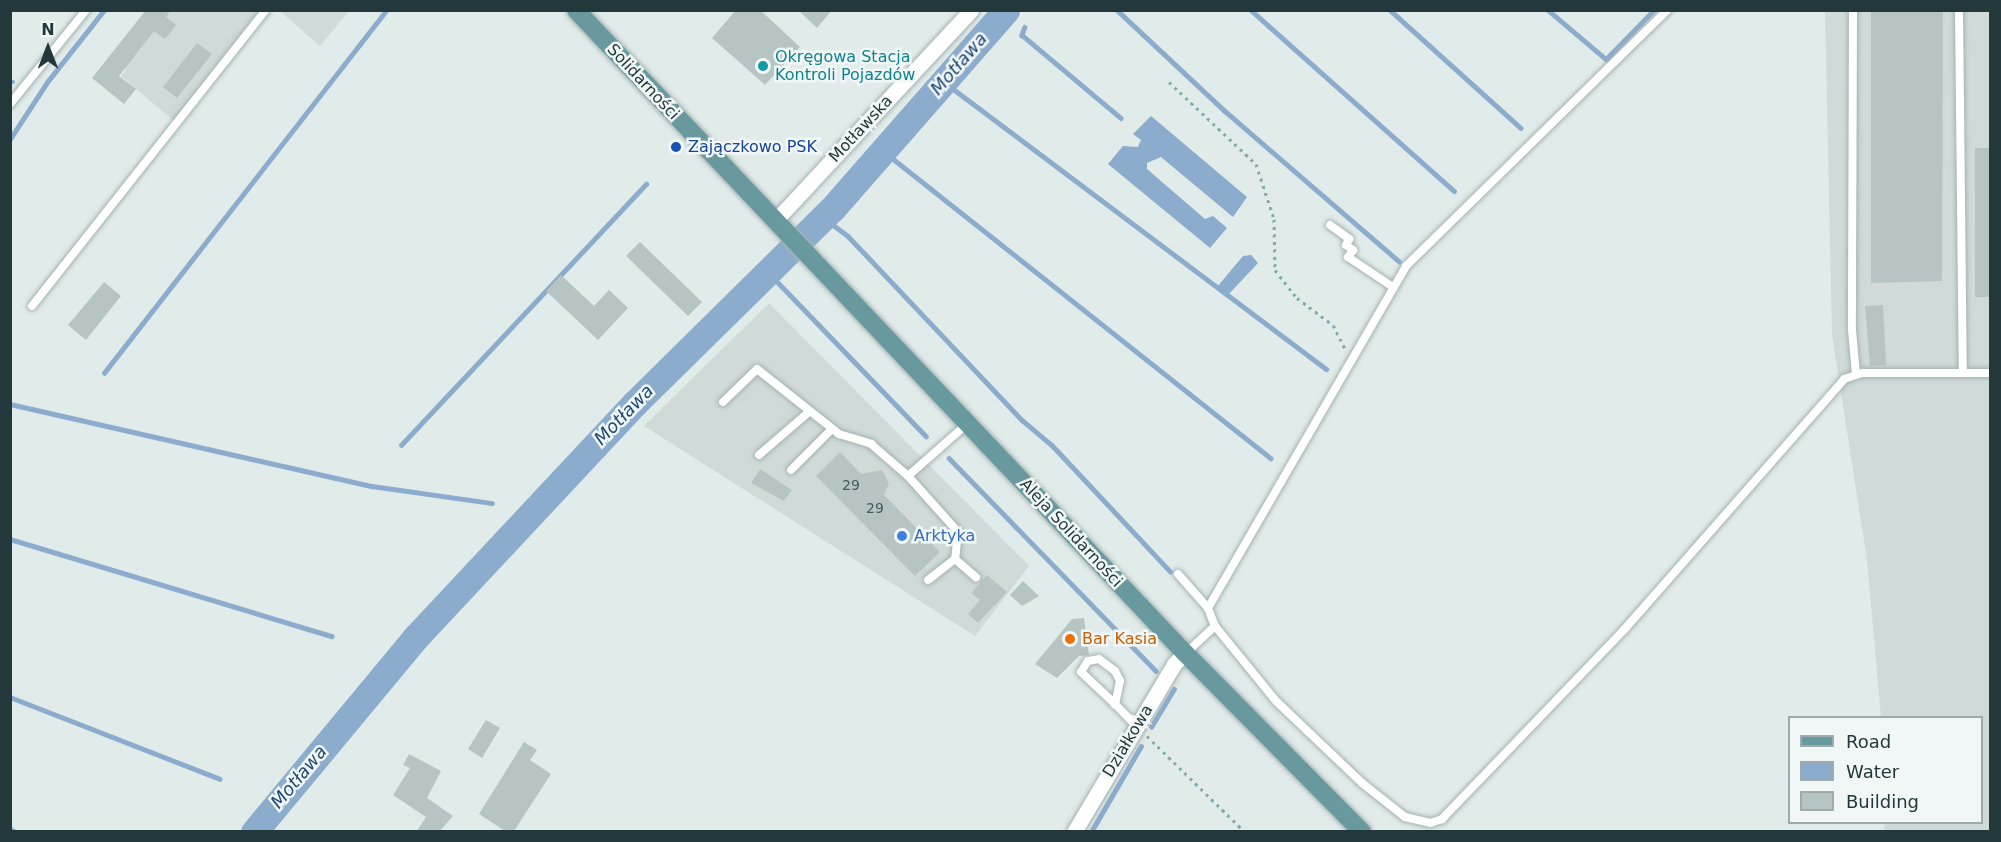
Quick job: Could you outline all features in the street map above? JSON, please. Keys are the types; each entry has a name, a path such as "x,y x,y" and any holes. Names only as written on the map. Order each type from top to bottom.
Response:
{"main road":[{"name":"Solidarności","path":"576,10 780,226"},
{"name":"Aleja Solidarności","path":"780,226 1185,653 1362,831"}],"street":[{"name":"Motławska","path":"780,226 971,10"},
{"name":"Działkowa","path":"1074,831 1185,653"}],"lane":[{"path":"10,104 86,10"},
{"path":"32,306 266,10"},
{"path":"1208,608 1406,266 1667,10"},
{"path":"1852,10 1852,330 1856,374"},
{"path":"1959,10 1963,373"},
{"path":"1330,225 1349,239 1346,245 1353,250 1348,257 1393,287"},
{"path":"723,402 757,369 832,429 871,444 908,476 958,532 955,560 928,580"},
{"path":"1178,574 1208,608 1215,626 1275,701 1362,783 1406,817 1430,823 1442,819 1623,631 1834,387 1856,374 1990,373"},
{"path":"759,455 810,411"},
{"path":"908,476 968,424"},
{"path":"791,470 832,429"},
{"path":"955,560 976,578"},
{"path":"1185,653 1215,626"},
{"path":"1115,704 1120,681 1115,671 1099,659 1088,661 1081,672 1137,727"}],"path":[{"path":"1169,82 1256,164 1274,219 1275,270 1297,298 1333,325 1344,341 1348,368"},
{"path":"1137,727 1245,831"}],"shaded area":[{"path":"150,11 264,11 174,121 121,76 126,70 112,59"},
{"path":"280,11 349,11 320,46"},
{"path":"1825,11 1990,11 1990,831 1884,831 1885,824 1983,824 1983,716 1881,716 1867,560 1832,335"},
{"path":"769,303 1029,566 975,636 644,426"}],"water":[{"path":"1151,116 1247,197 1233,217 1161,157 1147,163 1147,169 1205,219 1213,216 1227,228 1210,248 1108,164 1123,146 1138,147 1141,140 1133,134"},
{"path":"1251,255 1258,263 1228,295 1217,287 1243,256"}],"building":[{"path":"146,10 171,10 166,17 176,25 165,39 154,31 119,76 136,89 124,104 92,78"},
{"name":"Okręgowa Stacja Kontroli Pojazdów","path":"736,10 760,10 800,47 765,85 712,38"},
{"path":"798,10 832,10 817,28"},
{"path":"1871,10 1943,10 1942,281 1871,283"},
{"path":"197,43 212,54 177,98 163,87"},
{"path":"1975,148 1990,148 1990,297 1975,297"},
{"path":"640,242 702,302 688,316 626,256"},
{"path":"561,275 594,306 609,290 628,308 598,340 546,291"},
{"path":"104,282 121,296 86,340 68,325"},
{"path":"1883,305 1886,365 1870,366 1865,306"},
{"path":"840,452 861,474 882,470 889,483 884,495 940,552 915,576 816,476"},
{"path":"760,469 792,490 784,501 751,483"},
{"path":"987,575 1007,592 978,623 968,614 980,600 971,593"},
{"path":"1023,581 1039,596 1022,606 1010,595"},
{"path":"1084,618 1089,655 1079,656 1057,678 1035,664 1072,619"},
{"path":"486,720 500,728 482,758 468,749"},
{"path":"524,742 537,750 530,760 551,774 514,831 505,831 479,814"},
{"path":"409,754 441,771 427,798 453,816 440,831 417,831 426,817 393,795 410,768 403,765"}],"waterway":[{"path":"10,139 48,81 104,10"},
{"path":"104,373 387,10"},
{"name":"Motława","path":"254,832 415,638 635,403 832,209 1006,10"},
{"path":"1117,10 1225,111 1399,261"},
{"path":"1251,10 1454,191"},
{"path":"1390,10 1521,128"},
{"path":"1548,10 1606,59 1654,10"},
{"path":"1025,27 1022,35 1121,118"},
{"path":"944,82 1326,369"},
{"path":"882,150 1271,458"},
{"path":"401,445 646,184"},
{"path":"824,218 848,236 1022,420 1052,445 1170,571"},
{"path":"768,272 926,436"},
{"path":"10,404 372,486 492,503"},
{"path":"949,458 1156,671"},
{"path":"10,539 332,636"},
{"path":"1151,727 1174,689"},
{"path":"10,697 220,779"},
{"path":"1091,832 1141,746"},
{"path":"10,829 16,832"}],"place":[{"name":"Okręgowa Stacja Kontroli Pojazdów","path":"763,66"},
{"name":"Zajączkowo PSK","path":"676,147"},
{"name":"Arktyka","path":"902,536"},
{"name":"Bar Kasia","path":"1070,639"}]}
